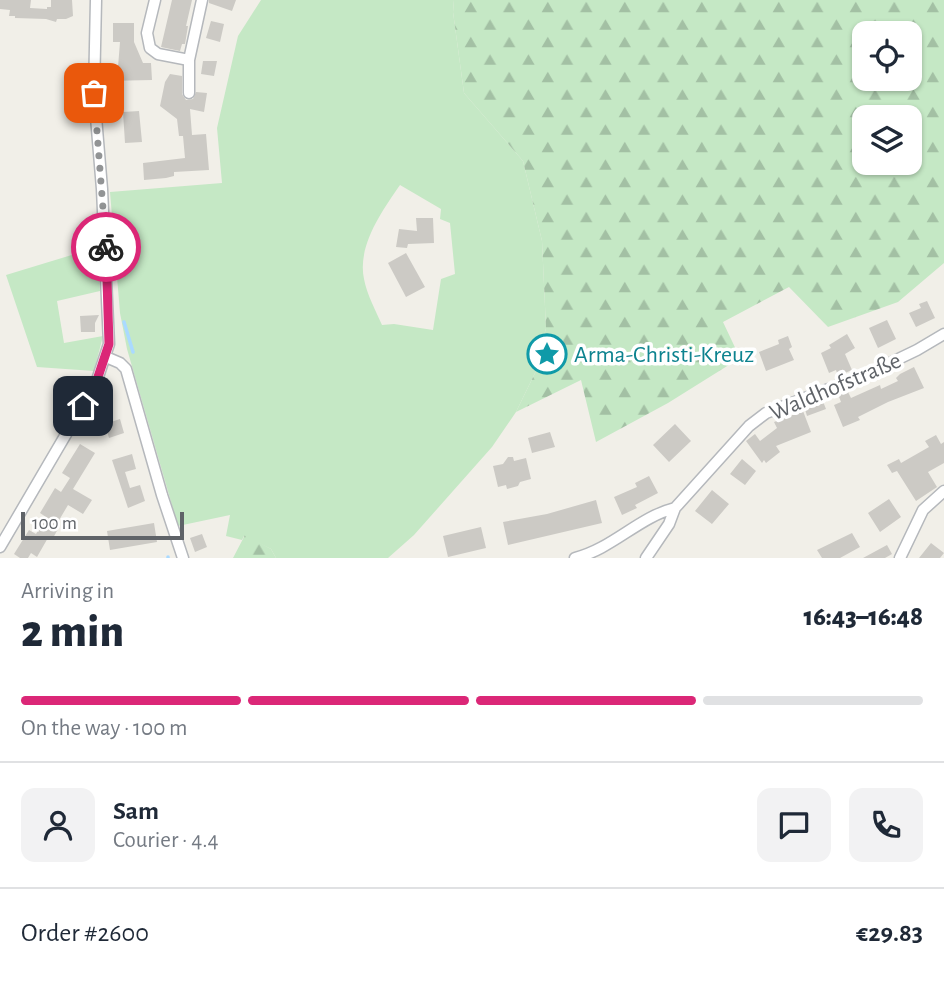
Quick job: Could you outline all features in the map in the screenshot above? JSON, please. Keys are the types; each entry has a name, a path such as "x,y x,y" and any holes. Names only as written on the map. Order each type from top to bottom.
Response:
{"street":[{"path":"0,547 83,406 106,357 110,322 94,93 96,0"},
{"path":"155,0 147,33 150,48 158,54 189,60"},
{"path":"189,93 189,60 202,0"},
{"name":"Waldhofstraße","path":"676,508 749,426 766,413 865,374 944,334"},
{"path":"106,357 126,369 183,558"},
{"path":"900,558 923,510 944,491"},
{"path":"575,558 592,554 656,516 676,508"},
{"path":"646,558 669,524 676,508"}],"green space":[{"path":"261,0 454,0 453,12 464,93 523,161 542,241 546,328 535,373 516,412 492,447 414,535 388,558 276,558 271,549 244,536 242,540 226,536 230,515 178,526 127,349 120,313 110,192 222,183 217,128 238,36","holes":["400,185 441,209 440,219 450,223 455,274 441,279 433,330 394,324 382,325 364,279 364,254 373,229"]},
{"path":"454,0 944,0 944,263 898,302 828,327 789,287 723,322 740,358 668,403 596,442 581,380 516,412 535,373 546,328 542,241 523,161 464,93 453,12"},
{"path":"98,247 100,291 57,301 64,343 103,336 94,371 37,367 6,275"},
{"path":"245,535 271,549 276,558 233,558"}],"building":[{"path":"0,0 31,0 30,8 47,9 51,7 51,0 72,0 73,16 57,19 56,22 15,18 9,16 10,10 0,9"},
{"path":"172,0 192,0 185,44 182,44 180,51 161,47"},
{"path":"209,0 236,0 232,11 209,3"},
{"path":"211,21 224,24 220,42 206,38"},
{"path":"113,23 134,23 134,42 143,63 151,63 152,80 106,81 106,67 118,67 120,42 113,42"},
{"path":"203,61 217,61 214,76 201,74"},
{"path":"170,74 182,76 182,94 186,100 193,99 196,92 207,93 204,112 190,109 192,135 206,134 209,170 174,172 174,176 144,180 143,163 185,158 183,136 179,136 177,119 160,106 165,82"},
{"path":"139,111 142,142 125,143 123,112"},
{"path":"416,218 433,218 434,243 408,244 407,248 396,247 399,229 417,231"},
{"path":"406,253 425,287 406,297 388,263"},
{"path":"927,301 935,318 916,327 909,313 921,308 919,304"},
{"path":"99,315 95,332 81,332 80,316"},
{"path":"887,320 896,339 878,348 869,328"},
{"path":"847,334 855,348 845,354 852,370 838,376 836,370 829,373 821,353"},
{"path":"788,336 792,347 789,349 794,360 766,371 759,352 779,344 778,340"},
{"path":"914,367 924,388 888,402 858,417 860,420 843,427 834,405 841,402 838,394 847,390 851,398 880,385 881,389 898,381 896,378 900,374"},
{"path":"822,399 826,409 807,416 804,406"},
{"path":"803,411 811,432 776,446 780,452 762,463 746,441 755,434 760,441 777,428 774,422"},
{"path":"120,419 124,433 109,438 105,424"},
{"path":"675,424 691,441 669,462 653,445"},
{"path":"550,432 555,447 532,453 528,438"},
{"path":"936,435 941,444 944,442 944,463 928,472 937,487 916,501 897,471 892,473 887,465 899,459 901,463 929,447 925,441"},
{"path":"80,444 95,453 73,489 92,500 83,514 68,505 55,527 58,529 53,538 49,536 37,557 31,553 28,558 20,558 14,554 29,530 36,534 46,517 40,513 55,488 61,492 70,478 62,473"},
{"path":"132,454 136,469 125,472 130,488 140,485 145,501 128,508 112,460"},
{"path":"508,457 513,457 514,461 526,458 531,479 507,489 506,485 498,487 493,466 503,464"},
{"path":"742,459 756,471 745,485 730,474"},
{"path":"649,476 658,493 622,515 614,497 637,487 635,483"},
{"path":"712,490 729,504 712,524 695,511"},
{"path":"889,499 901,517 880,532 868,513"},
{"path":"596,500 602,523 508,545 503,522 547,514"},
{"path":"154,523 157,542 110,550 107,531"},
{"path":"481,527 486,548 448,557 443,536"},
{"path":"852,533 860,547 840,558 822,558 817,550"},
{"path":"202,534 207,547 195,552 190,538"},
{"path":"931,543 944,553 940,558 919,558"},
{"path":"887,545 892,554 885,558 863,558"}],"waterway":[{"path":"124,322 133,352"}],"way so far":[{"path":"94,93 106,247"}],"place":[{"name":"Arma-Christi-Kreuz","path":"547,354"}],"route":[{"path":"83,406 96,383 109,344 106,247"}]}
